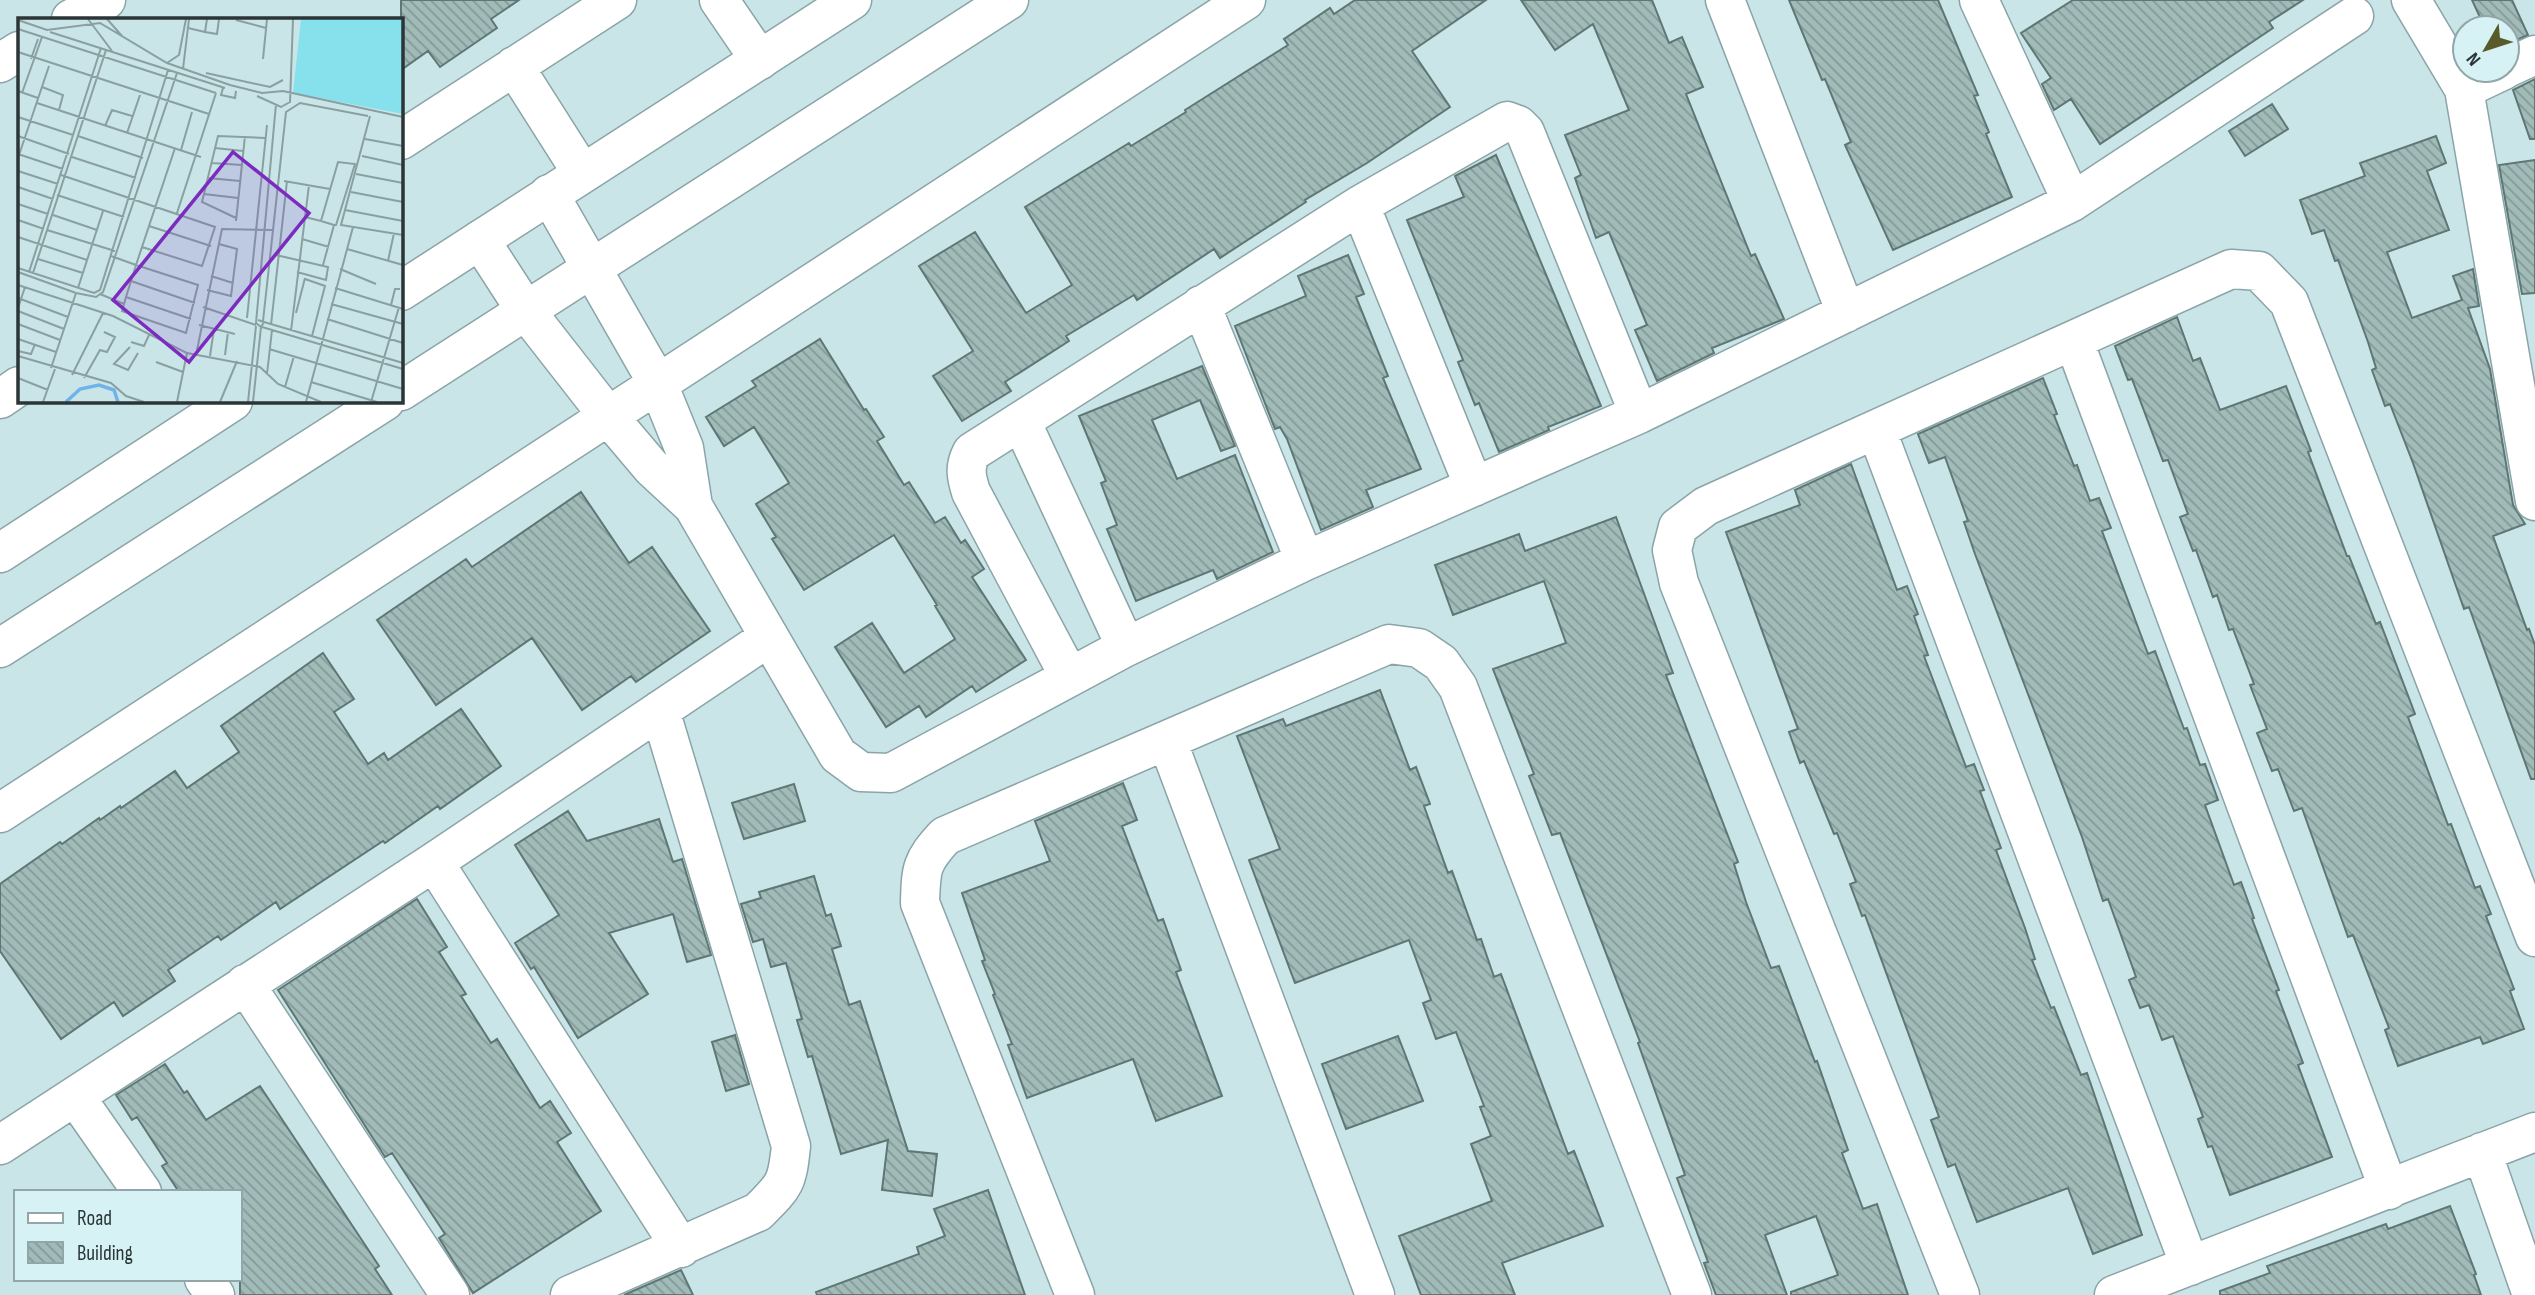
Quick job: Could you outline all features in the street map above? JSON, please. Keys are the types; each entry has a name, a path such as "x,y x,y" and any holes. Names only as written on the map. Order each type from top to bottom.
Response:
{"street":[{"path":"402,139 617,0"},
{"path":"719,0 760,60"},
{"path":"402,290 852,0"},
{"path":"402,390 1009,0"},
{"path":"0,813 1246,0"},
{"path":"1725,0 1846,313"},
{"path":"2411,0 2464,89 2535,501"},
{"path":"1992,5 2072,202"},
{"path":"480,240 526,311 608,416 652,467 693,506 838,755 861,772 891,773 1126,647 1305,561 1639,414 2072,202 2354,16"},
{"path":"0,63 18,52"},
{"path":"514,66 582,173"},
{"path":"2464,89 2474,84"},
{"path":"1069,676 971,492 965,475 972,452 1360,205 1507,121 1518,125 1525,132 1639,414"},
{"path":"549,194 658,384 684,448 693,506"},
{"path":"1360,205 1474,487"},
{"path":"1960,1295 1679,583 1672,550 1678,527 1706,506 2231,269 2259,271 2289,302 2535,937"},
{"path":"1201,305 1305,561"},
{"path":"2074,341 2389,1190"},
{"path":"0,399 18,387"},
{"path":"0,553 231,402"},
{"path":"0,648 383,402"},
{"path":"1021,421 1126,647"},
{"path":"1877,431 2190,1266"},
{"path":"0,1144 434,862 769,637"},
{"path":"1075,1295 920,903 920,873 928,855 945,836 1389,644 1419,648 1441,663 1458,687 1692,1295"},
{"path":"570,1295 758,1212 779,1191 788,1176 791,1146 660,710"},
{"path":"1167,740 1375,1295"},
{"path":"434,862 681,1248"},
{"path":"245,984 450,1295"},
{"path":"75,1096 141,1190"},
{"path":"2114,1295 2535,1132"},
{"path":"2482,1152 2532,1295"}],"building":[{"path":"401,0 519,0 491,19 497,28 440,67 428,51 402,69"},
{"path":"1355,0 1486,0 1412,51 1450,107 1220,258 1214,249 1137,300 1134,295 1066,336 1069,341 1005,382 1011,391 962,421 933,376 973,351 919,266 975,232 1026,313 1072,285 1025,207 1129,143 1131,146 1186,112 1185,110 1288,45 1284,39 1330,8 1334,14"},
{"path":"1521,0 1652,0 1669,43 1682,37 1703,87 1686,94 1751,256 1755,254 1784,319 1712,348 1714,353 1657,381 1635,330 1647,325 1609,232 1596,238 1575,178 1581,175 1565,135 1629,110 1593,24 1555,50"},
{"path":"1789,0 1938,0 1978,95 1974,96 1989,132 1986,134 2012,197 1893,250 1845,145 1851,142"},
{"path":"2073,0 2303,0 2269,22 2273,28 2100,144 2071,99 2054,110 2042,84 2051,78 2021,33"},
{"path":"2472,0 2512,0 2518,14 2478,14"},
{"path":"2521,20 2528,35 2521,38"},
{"path":"2535,79 2535,139 2530,139 2513,90"},
{"path":"2272,104 2288,129 2245,156 2229,131"},
{"path":"2436,136 2446,163 2427,171 2449,230 2387,252 2412,318 2462,300 2453,276 2473,269 2479,306 2468,308 2490,369 2513,505 2525,524 2493,536 2535,645 2535,779 2531,779 2469,607 2464,609 2390,404 2385,406 2372,370 2376,368 2368,342 2338,260 2335,261 2324,230 2312,234 2300,200 2365,176 2360,163"},
{"path":"1496,155 1601,406 1548,427 1549,430 1499,452 1479,403 1475,405 1458,362 1463,360 1407,220 1464,197 1455,176"},
{"path":"2535,160 2535,293 2522,294 2499,165"},
{"path":"1348,255 1364,294 1356,297 1388,376 1383,378 1421,469 1366,490 1373,507 1321,530 1287,439 1280,427 1275,429 1235,326 1306,296 1298,276"},
{"path":"2177,317 2193,361 2200,358 2220,410 2286,386 2347,556 2376,624 2380,622 2415,714 2408,717 2448,825 2451,824 2475,888 2480,886 2491,914 2486,916 2514,989 2510,991 2524,1029 2483,1044 2480,1037 2398,1066 2385,1030 2389,1028 2353,935 2348,937 2302,808 2294,811 2278,769 2272,771 2257,733 2267,729 2250,685 2254,684 2233,629 2229,630 2217,595 2213,597 2196,550 2193,551 2180,517 2188,514 2168,460 2163,461 2132,379 2128,380 2115,346"},
{"path":"820,339 884,437 877,441 904,485 909,482 935,523 945,517 961,543 965,540 984,569 972,577 1026,660 976,692 972,686 926,717 919,706 886,727 835,647 872,623 904,673 955,639 935,606 937,605 894,535 804,590 772,539 776,537 756,504 789,483 754,427 724,446 706,417 756,386 752,381"},
{"path":"1202,366 1235,446 1221,451 1200,400 1152,420 1177,479 1235,455 1273,552 1217,579 1213,570 1136,601 1107,529 1117,525 1101,483 1106,481 1079,416"},
{"path":"2043,378 2074,466 2077,465 2090,501 2099,498 2111,528 2102,531 2148,654 2155,651 2184,729 2187,728 2200,765 2205,764 2218,800 2205,805 2234,885 2241,882 2254,918 2252,919 2279,990 2276,991 2303,1063 2298,1065 2332,1157 2230,1195 2212,1146 2208,1147 2198,1119 2203,1117 2173,1036 2162,1040 2149,1005 2140,1008 2129,980 2136,977 2108,899 2103,901 2082,837 1975,554 1964,522 1968,521 1945,457 1929,463 1918,434"},
{"path":"1851,464 1897,590 1907,586 1918,614 1914,616 1928,655 1924,656 1966,767 1974,764 1984,790 1980,791 2001,848 1996,850 2025,928 2035,959 2032,960 2081,1075 2087,1073 2142,1235 2093,1254 2068,1188 1977,1222 1955,1164 1948,1167 1931,1120 1939,1117 1865,915 1862,916 1850,884 1856,882 1837,833 1834,834 1804,761 1800,763 1789,732 1798,729 1726,532 1800,505 1795,490"},
{"path":"581,492 629,563 652,547 710,631 636,682 631,676 582,710 532,638 436,705 377,620 466,559 472,567"},
{"path":"1616,517 1673,673 1666,675 1738,862 1734,864 1746,902 1771,968 1779,966 1815,1062 1817,1061 1848,1150 1842,1153 1863,1209 1877,1204 1908,1295 1791,1295 1791,1292 1838,1275 1816,1216 1765,1235 1787,1295 1716,1295 1704,1263 1708,1262 1677,1178 1685,1175 1638,1043 1640,1042 1560,833 1552,835 1529,776 1534,774 1493,669 1566,643 1544,581 1453,615 1435,565 1519,534 1525,551"},
{"path":"323,653 354,699 334,712 368,764 384,753 388,760 461,709 501,766 440,809 438,806 280,909 276,902 221,940 218,936 168,970 175,981 123,1016 114,1002 61,1039 0,951 0,884 60,842 62,844 99,818 100,820 120,806 121,808 175,771 187,788 239,752 221,726"},
{"path":"1380,690 1410,770 1416,767 1430,804 1424,806 1448,873 1452,871 1477,940 1481,939 1494,977 1501,974 1568,1154 1574,1151 1603,1226 1502,1263 1515,1295 1421,1295 1399,1236 1492,1201 1471,1144 1491,1136 1480,1107 1484,1106 1456,1032 1436,1039 1423,1003 1431,1000 1409,940 1295,983 1249,860 1280,849 1237,736 1283,719 1286,726"},
{"path":"1123,783 1137,820 1122,826 1158,921 1163,919 1181,970 1176,972 1222,1096 1156,1121 1133,1059 1027,1098 962,893 1050,861 1035,821"},
{"path":"794,784 805,821 744,839 732,803"},
{"path":"568,811 587,841 659,819 673,862 682,859 711,955 687,962 673,914 609,933 648,994 578,1038 534,967 531,969 515,943 559,915 515,845"},
{"path":"814,876 826,916 831,914 841,946 832,949 849,1005 860,1001 908,1151 937,1154 932,1196 882,1190 888,1140 841,1154 812,1056 808,1057 797,1020 802,1019 786,963 771,967 763,939 753,942 741,904 761,898 759,892"},
{"path":"417,899 447,947 439,952 466,994 461,996 491,1043 497,1039 540,1108 550,1101 571,1133 557,1142 601,1211 473,1293 439,1238 445,1234 392,1153 385,1157 278,990"},
{"path":"735,1035 749,1084 726,1091 712,1042"},
{"path":"1398,1036 1423,1101 1346,1129 1322,1064"},
{"path":"165,1064 206,1120 260,1086 379,1266 375,1269 392,1295 240,1295 242,1190 178,1190 162,1166 167,1163 137,1117 132,1120 116,1095"},
{"path":"988,1190 1025,1295 817,1295 816,1292 919,1254 917,1247 945,1236 934,1209"},
{"path":"2450,1206 2476,1274 2474,1275 2481,1295 2220,1295 2220,1291 2270,1273 2267,1266 2386,1224 2388,1229"},
{"path":"681,1270 693,1295 624,1295"}]}
